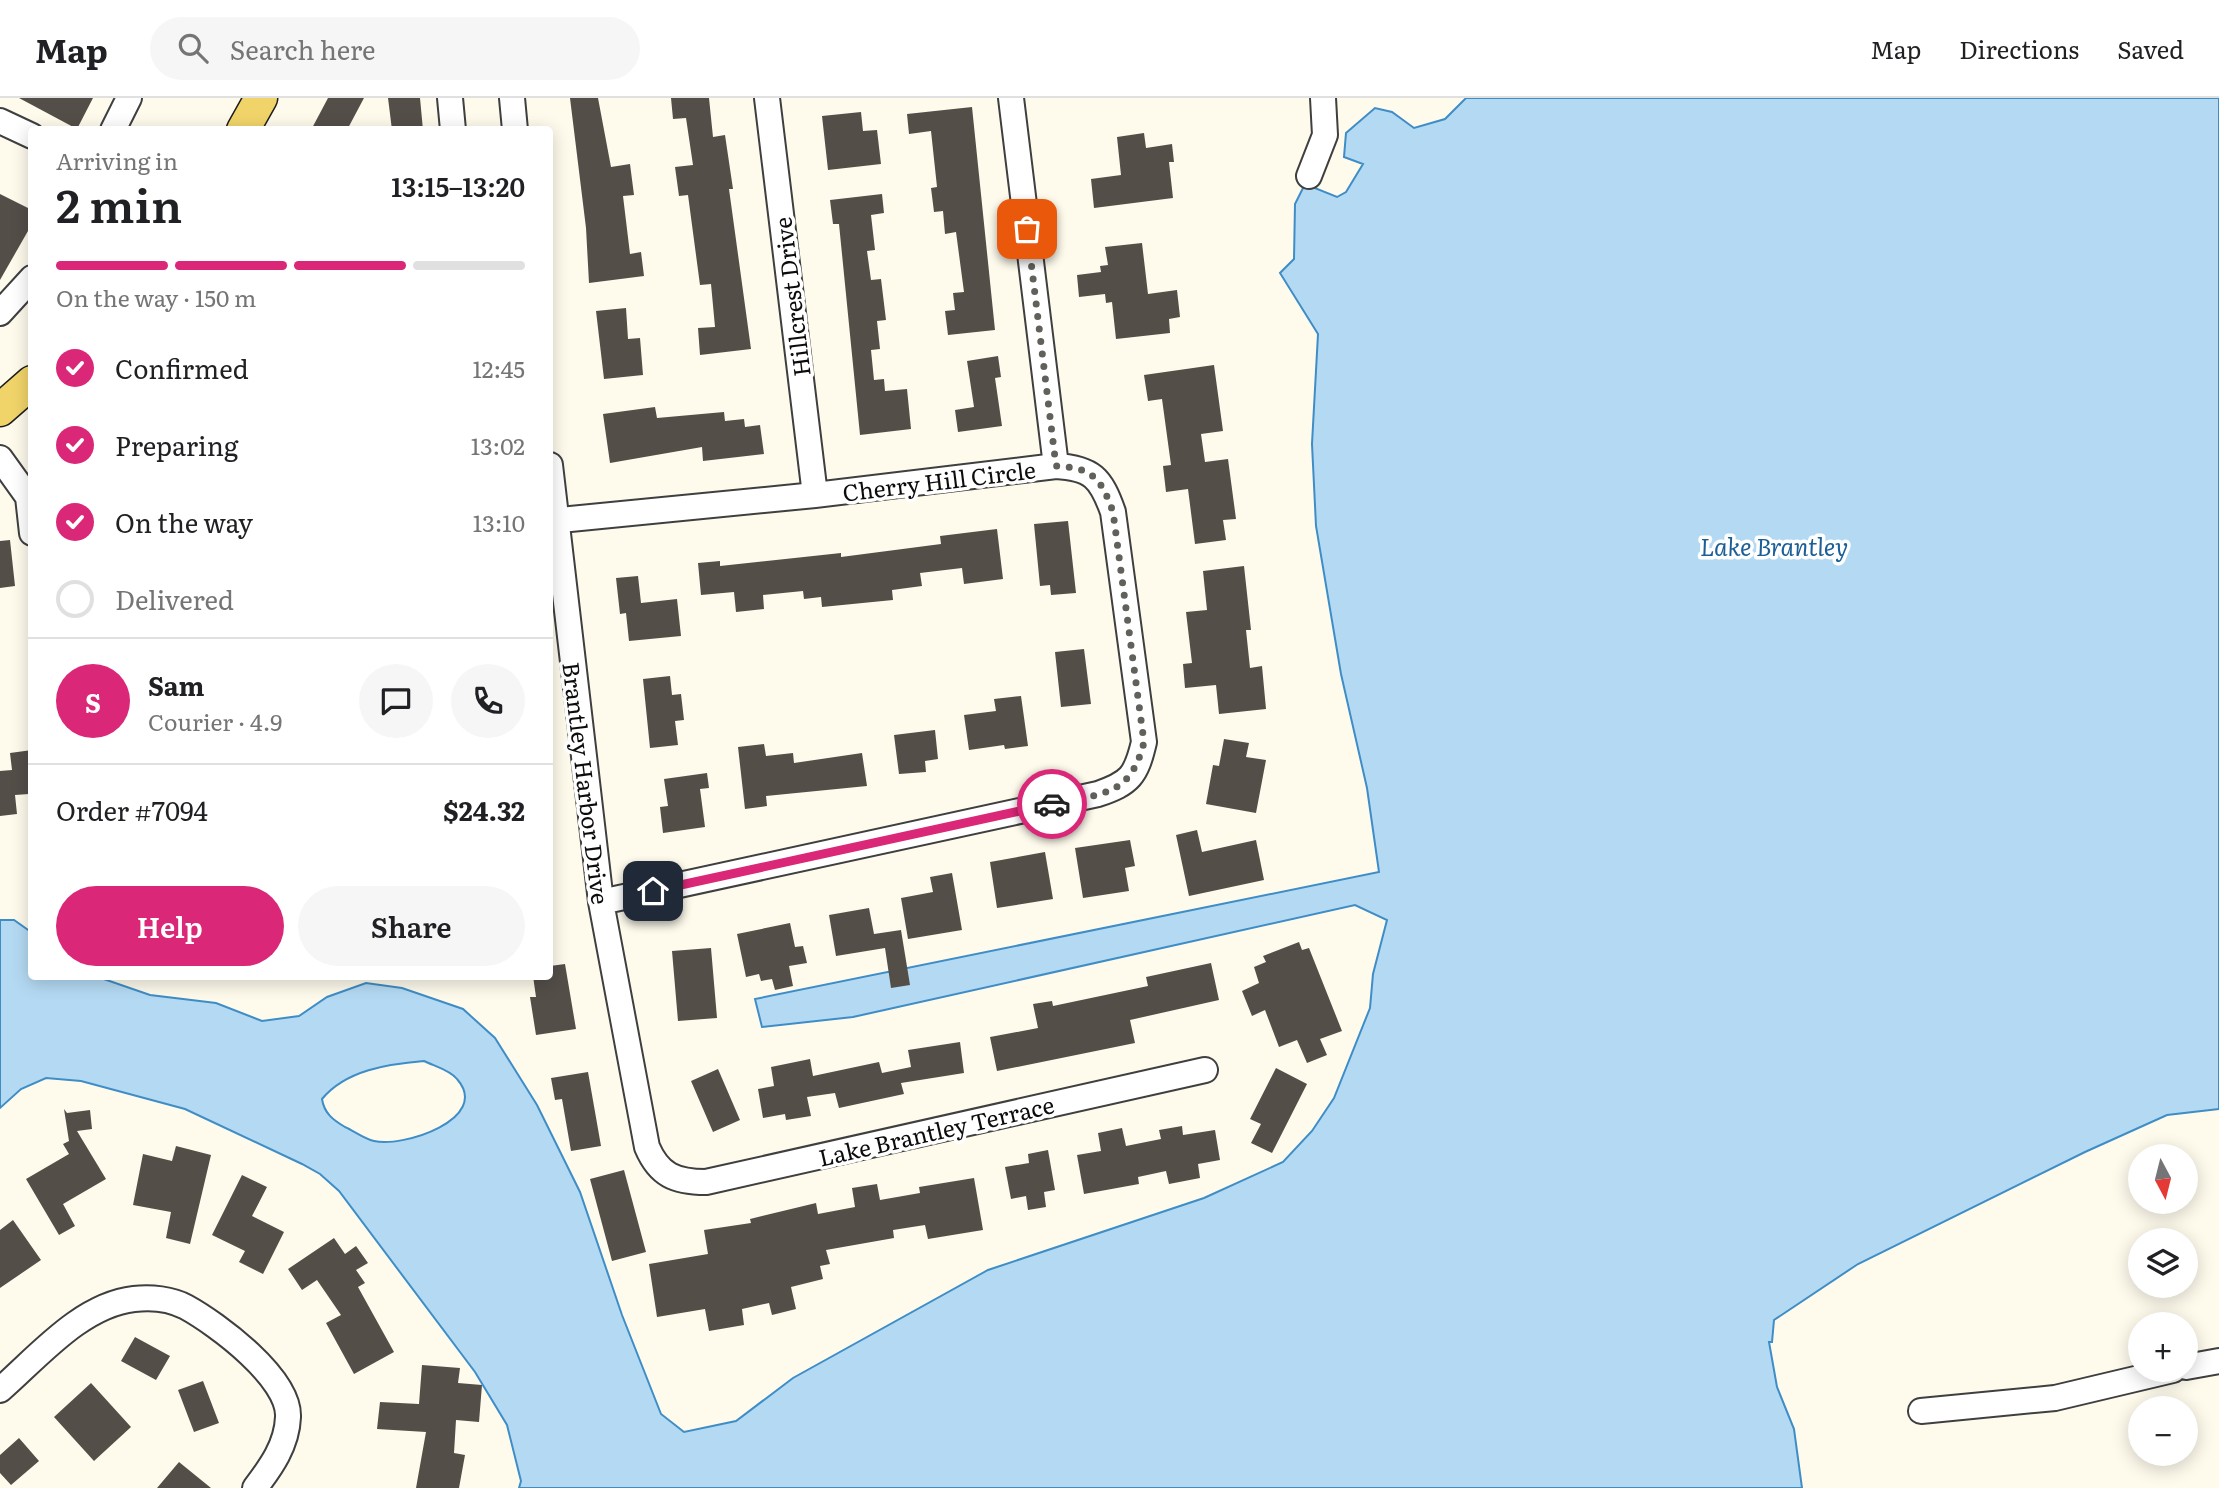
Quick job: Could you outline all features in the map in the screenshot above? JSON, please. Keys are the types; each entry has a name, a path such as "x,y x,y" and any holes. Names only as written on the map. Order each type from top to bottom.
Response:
{"main road":[{"path":"245,126 261,98"},
{"path":"0,410 28,386"}],"street":[{"path":"115,126 129,98"},
{"path":"450,98 453,126"},
{"path":"512,98 515,126"},
{"name":"Hillcrest Drive","path":"767,98 815,495"},
{"path":"1012,98 1056,466"},
{"path":"1309,176 1325,135 1323,98"},
{"path":"0,121 28,134"},
{"path":"0,313 28,282"},
{"path":"0,457 28,497"},
{"name":"Cherry Hill Circle","path":"553,520 815,495 1056,466 1080,468 1104,485 1113,512 1144,742 1138,766 1124,785 1098,794 601,902"},
{"name":"Brantley Harbor Drive","path":"553,528 601,902 647,1147 653,1162 667,1176"},
{"name":"Lake Brantley Terrace","path":"667,1176 684,1182 705,1182 1205,1070"},
{"path":"0,1390 78,1323 105,1306 160,1299 186,1307 253,1356 274,1378 284,1400 288,1417 280,1451 255,1488"},
{"path":"2198,1365 2219,1362"},
{"path":"1921,1411 2055,1398 2128,1381"}],"water":[{"name":"Lake Brantley","path":"1466,98 2219,98 2219,1109 2167,1115 2085,1152 1858,1264 1774,1320 1772,1342 1769,1342 1777,1387 1794,1429 1802,1488 519,1488 521,1481 507,1425 475,1372 339,1191 320,1174 185,1109 81,1081 46,1078 21,1089 0,1108 0,920 14,920 28,930 28,980 107,980 150,995 216,1003 262,1021 299,1016 327,997 366,983 402,988 463,1009 495,1038 537,1105 580,1192 622,1315 661,1414 684,1432 736,1421 793,1378 988,1270 1204,1198 1283,1162 1312,1131 1334,1098 1370,1008 1373,974 1387,920 1355,905 853,1017 762,1027 755,999 1379,872 1367,788 1341,674 1316,526 1312,444 1318,334 1280,273 1294,259 1295,204 1305,184 1337,197 1346,192 1363,164 1344,157 1346,133 1375,108 1392,112 1414,128 1445,119","holes":["424,1061 457,1079 465,1093 463,1107 454,1118 439,1128 404,1140 387,1142 363,1137 330,1116 322,1099 343,1081 368,1070"]}],"building":[{"path":"19,98 93,98 79,126 71,126"},
{"path":"328,98 364,98 349,126 313,126"},
{"path":"388,98 420,98 423,126 392,126"},
{"path":"570,98 598,98 611,167 630,164 634,195 623,196 630,254 641,252 644,276 589,283 586,228"},
{"path":"671,98 709,98 713,137 725,135 733,189 729,189 751,349 700,355 698,328 715,327 711,284 700,285 688,195 679,196 675,167 693,165 686,118 673,119"},
{"path":"972,107 995,330 948,335 945,311 955,310 953,293 964,292 956,232 945,234 943,211 934,212 931,188 937,187 931,131 909,134 907,114"},
{"path":"861,112 863,131 877,130 881,164 828,170 822,116"},
{"path":"1144,133 1146,148 1172,144 1174,162 1169,162 1173,198 1094,208 1091,179 1121,175 1117,137"},
{"path":"0,194 28,208 28,231 0,280"},
{"path":"882,194 884,213 871,215 875,250 867,251 871,280 881,279 886,320 877,321 880,349 871,350 874,380 884,379 885,391 907,389 911,429 860,435 839,224 833,224 830,200"},
{"path":"1142,243 1148,294 1177,290 1180,317 1169,319 1170,333 1116,339 1112,302 1106,303 1105,294 1079,297 1077,275 1101,272 1100,266 1108,265 1105,247"},
{"path":"626,308 628,339 640,338 643,375 604,379 596,311"},
{"path":"998,356 1001,377 995,378 1002,426 958,432 955,410 974,407 967,361"},
{"path":"1214,365 1223,431 1201,434 1205,462 1228,459 1236,519 1223,520 1226,540 1195,544 1188,489 1166,492 1163,466 1171,465 1162,399 1148,401 1144,375"},
{"path":"655,407 657,418 724,412 725,421 744,419 745,427 760,425 764,454 703,461 702,447 610,463 603,414"},
{"path":"1068,521 1076,593 1051,595 1050,585 1040,586 1034,524"},
{"path":"997,529 1003,579 964,584 962,568 920,573 922,586 892,590 893,600 822,607 821,597 804,599 803,591 763,595 764,609 736,612 734,592 701,595 698,563 720,561 720,566 841,553 841,557 941,544 940,536"},
{"path":"10,540 15,586 0,588 0,541"},
{"path":"1244,566 1251,630 1246,630 1250,668 1262,666 1266,709 1219,714 1216,685 1185,688 1183,664 1192,663 1186,612 1207,610 1203,571"},
{"path":"638,576 641,603 677,599 681,636 629,641 626,613 620,614 616,578"},
{"path":"1084,649 1091,704 1061,707 1055,652"},
{"path":"670,676 672,695 681,694 684,720 675,721 678,745 650,748 643,679"},
{"path":"1021,696 1028,746 1005,749 1004,745 969,750 964,715 996,711 994,699"},
{"path":"935,730 938,759 925,761 926,772 899,774 894,735"},
{"path":"1224,739 1249,743 1246,757 1266,760 1256,813 1206,804 1213,765 1219,766"},
{"path":"764,744 766,756 793,753 794,763 862,753 867,786 766,796 767,806 745,809 738,747"},
{"path":"28,751 28,794 15,795 17,814 0,816 0,771 12,770 10,753"},
{"path":"707,773 709,788 700,789 705,827 663,833 660,807 668,806 664,779"},
{"path":"1197,830 1202,852 1256,840 1264,880 1189,896 1176,835"},
{"path":"1130,840 1135,866 1125,868 1129,891 1083,898 1075,848"},
{"path":"1045,852 1053,899 997,908 990,862"},
{"path":"952,873 962,930 908,939 901,898 933,892 930,877"},
{"path":"869,908 874,934 901,930 910,985 891,988 885,948 836,956 829,915"},
{"path":"790,923 795,947 803,946 807,963 789,966 793,986 775,990 772,979 761,981 759,974 746,977 737,934"},
{"path":"1299,942 1302,950 1309,948 1342,1031 1320,1039 1327,1055 1307,1063 1297,1040 1279,1047 1265,1010 1252,1016 1242,991 1259,983 1254,967 1266,962 1263,956"},
{"path":"711,948 717,1018 678,1021 672,951"},
{"path":"1211,963 1219,1000 1130,1020 1135,1043 997,1071 990,1037 1038,1028 1033,1004 1052,1001 1053,1006 1148,986 1146,977"},
{"path":"565,964 576,1029 536,1035 530,997 536,997 534,980 553,980 553,966"},
{"path":"960,1042 964,1073 901,1083 904,1094 839,1108 835,1093 807,1097 811,1116 786,1120 785,1114 763,1118 758,1089 774,1086 771,1067 810,1059 813,1076 879,1062 882,1073 911,1067 908,1050"},
{"path":"1276,1068 1307,1084 1272,1153 1251,1143 1261,1124 1250,1119"},
{"path":"718,1069 740,1120 713,1132 691,1081"},
{"path":"588,1072 601,1146 571,1151 562,1099 555,1100 551,1078"},
{"path":"64,1109 67,1113 90,1110 92,1129 77,1131 106,1179 63,1204 75,1226 59,1235 26,1179 69,1154 63,1144 69,1141"},
{"path":"1182,1126 1183,1135 1215,1130 1220,1160 1198,1164 1200,1178 1169,1184 1166,1171 1138,1177 1139,1184 1084,1194 1077,1155 1101,1151 1098,1133 1122,1128 1126,1146 1161,1139 1159,1130"},
{"path":"176,1146 211,1155 190,1244 166,1238 171,1212 133,1205 143,1154 172,1161"},
{"path":"1048,1150 1055,1190 1044,1192 1046,1207 1028,1210 1026,1196 1011,1199 1005,1167 1029,1163 1028,1154"},
{"path":"624,1170 646,1252 612,1261 590,1179"},
{"path":"242,1175 267,1187 252,1216 284,1232 263,1274 239,1262 245,1251 212,1235"},
{"path":"974,1178 983,1230 928,1239 925,1225 893,1230 894,1238 826,1250 830,1264 820,1266 823,1279 791,1287 796,1309 772,1315 769,1303 742,1309 744,1325 709,1331 705,1309 657,1317 649,1264 708,1254 704,1230 751,1223 750,1219 816,1203 818,1214 855,1207 852,1188 877,1184 880,1200 920,1193 919,1187"},
{"path":"13,1220 41,1260 0,1288 0,1230"},
{"path":"334,1238 345,1254 356,1246 368,1263 356,1270 365,1283 358,1287 394,1352 354,1374 326,1323 341,1315 317,1280 302,1290 288,1269"},
{"path":"135,1337 170,1356 156,1380 121,1361"},
{"path":"422,1365 460,1368 458,1383 482,1385 479,1422 456,1420 454,1453 465,1455 459,1488 416,1488 426,1432 377,1429 380,1402 419,1404"},
{"path":"203,1381 219,1423 194,1432 178,1390"},
{"path":"91,1383 131,1427 94,1461 54,1417"},
{"path":"19,1438 39,1461 11,1485 0,1473 0,1455"},
{"path":"179,1462 211,1488 157,1488"}],"way so far":[{"path":"1027,229 1056,466 1080,468 1104,485 1113,512 1144,742 1138,766 1124,785 1052,804"}],"route":[{"path":"653,891 1052,804"}]}
